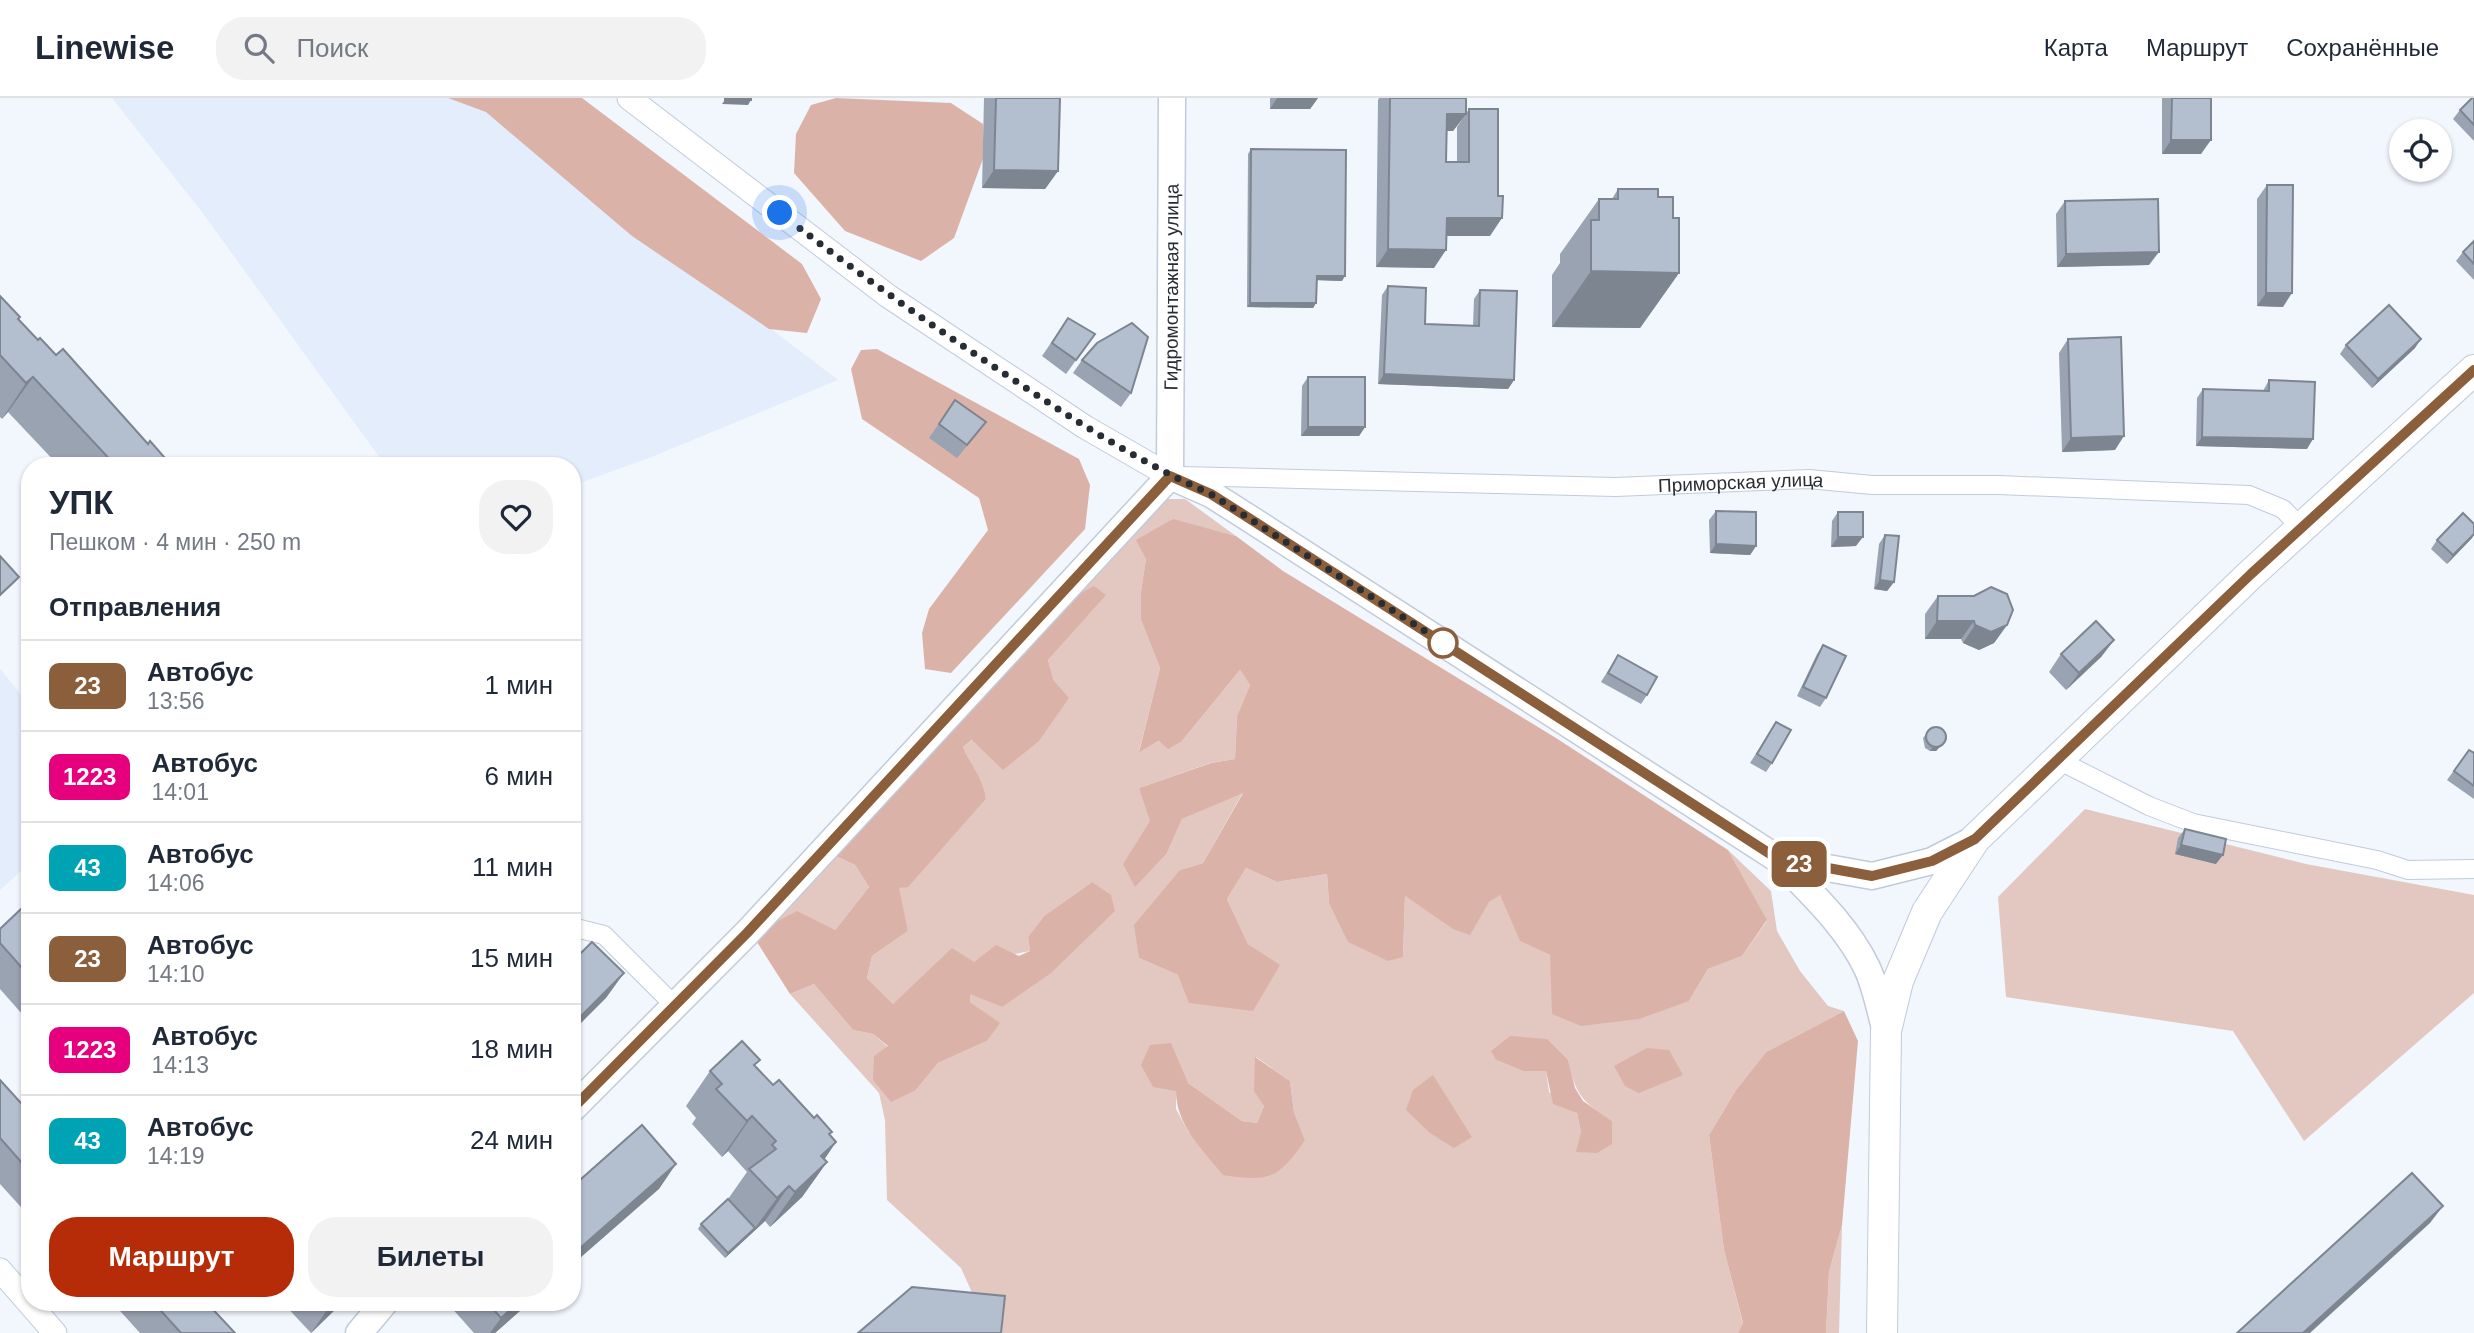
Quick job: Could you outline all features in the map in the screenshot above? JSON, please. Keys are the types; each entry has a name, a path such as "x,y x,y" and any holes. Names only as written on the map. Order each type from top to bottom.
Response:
{"highway":[{"path":"1882,1333 1886,1031 1898,981 1927,912 1975,839 2301,528 2474,370"}],"main road":[{"name":"Гидромонтажная улица","path":"1170,476 1172,98"},
{"path":"581,1100 747,933 1170,476 1211,494 1778,859 1825,909 1853,945 1868,970 1886,1031"},
{"path":"1778,859 1872,876 1932,861 1975,839"},
{"path":"359,1333 377,1311"}],"street":[{"path":"629,98 888,296 1085,427 1170,476"},
{"name":"Приморская улица","path":"1170,476 1615,487 1808,479 1872,485 1999,485 2249,495 2283,509 2301,528"},
{"path":"2058,760 2149,806 2193,823 2377,860 2408,870 2474,869"},
{"path":"581,929 604,935 674,1005"},
{"path":"0,1270 21,1294"},
{"path":"36,1311 55,1333"}],"shaded area":[{"path":"112,98 464,98 473,101 838,380 654,456 581,483 581,457 379,457 202,212"},
{"path":"448,98 582,98 802,264 821,299 807,333 769,329 632,236 486,112"},
{"path":"836,98 951,103 983,124 984,156 954,238 921,261 845,231 794,173 796,134 811,105"},
{"path":"877,349 1079,459 1090,485 1085,529 951,673 925,669 922,633 929,609 988,530 979,498 862,419 851,369 861,350"},
{"path":"1164,499 1185,499 1236,536 1205,528 1146,559 1141,591 1141,620 1160,668 1139,751 1160,741 1182,741 1240,670 1250,685 1237,716 1235,759 1210,763 1139,788 1167,853 1182,819 1243,792 1203,863 1180,870 1139,958 1178,975 1280,966 1248,944 1227,899 1246,868 1277,882 1327,874 1329,903 1403,957 1405,896 1453,928 1500,894 1520,940 1550,955 1552,976 1689,1001 1708,969 1742,956 1767,921 1728,850 1771,891 1777,931 1800,971 1828,1006 1844,1011 1766,1052 1736,1090 1709,1135 1724,1250 1743,1324 1738,1333 990,1333 961,1268 887,1200 885,1120 879,1093 790,994 814,984 853,1030 873,1034 888,1047 916,1090 938,1063 987,1041 999,1023 970,1002 970,993 1002,1007 1092,882 1044,916 1028,937 1030,951 974,962 916,984 893,1004 867,978 872,956 908,931 898,888 908,886 986,799 980,779 963,747 1054,681 1048,660 1105,595 1077,595","holes":["1256,1057 1290,1081 1294,1112 1305,1140 1189,1133 1176,1109 1176,1091 1188,1083 1242,1121 1257,1123 1264,1106","1496,1060 1568,1060 1574,1082 1582,1096 1612,1121 1581,1132 1577,1113 1549,1092 1546,1071 1523,1071"]},
{"path":"1173,519 1236,536 1283,571 1556,738 1728,850 1767,920 1742,956 1708,969 1689,1001 1639,1019 1581,1026 1552,1014 1550,955 1520,941 1500,895 1489,902 1470,935 1453,929 1405,896 1403,957 1388,961 1348,942 1329,903 1327,874 1277,882 1246,868 1227,899 1248,944 1280,965 1253,1011 1189,1003 1178,975 1139,958 1134,925 1180,870 1203,863 1243,793 1182,819 1167,853 1135,887 1123,864 1150,821 1139,788 1211,763 1235,759 1237,716 1250,685 1240,670 1182,741 1168,749 1159,741 1139,752 1160,668 1141,620 1141,591 1146,559 1136,540"},
{"path":"1094,586 1106,595 1048,660 1054,681 1069,698 1039,741 1003,770 972,740 963,747 980,779 986,799 908,887 899,888 908,931 872,956 867,978 893,1004 952,948 974,962 996,945 1019,956 1030,951 1028,937 1044,916 1092,882 1111,895 1115,911 1051,973 1002,1007 970,994 970,1002 1000,1023 987,1041 938,1063 916,1090 891,1102 873,1080 874,1056 888,1046 873,1034 853,1030 814,984 790,994 757,942 772,924 797,911 835,930 869,887 855,865 825,851 1077,595"},
{"path":"0,669 21,694 21,871 0,890"},
{"path":"2085,809 2306,864 2474,895 2474,993 2304,1141 2233,1031 2006,997 1998,897"},
{"path":"825,851 855,865 869,887 834,931 772,924 757,942 772,914"},
{"path":"1844,1011 1858,1041 1842,1225 1829,1272 1826,1333 1738,1333 1743,1323 1724,1250 1709,1135 1736,1090 1766,1052"},
{"path":"1510,1036 1547,1039 1568,1060 1575,1088 1583,1101 1612,1121 1612,1144 1597,1153 1576,1152 1581,1132 1577,1113 1553,1104 1546,1071 1523,1071 1496,1060 1491,1051"},
{"path":"1171,1043 1188,1083 1242,1121 1257,1123 1264,1106 1254,1091 1255,1057 1290,1081 1294,1112 1305,1140 1280,1170 1272,1175 1252,1178 1223,1175 1185,1126 1180,1115 1176,1091 1153,1087 1141,1065 1150,1045"},
{"path":"1647,1048 1669,1050 1683,1075 1639,1093 1625,1086 1614,1066"},
{"path":"1433,1075 1472,1137 1454,1148 1430,1133 1406,1110 1413,1090"},
{"path":"1842,1225 1839,1333 1826,1333 1829,1272"}],"building":[{"path":"751,98 751,100 725,100"},
{"path":"996,98 1060,98 1058,171 994,170"},
{"path":"1390,98 1466,98 1466,114 1447,114 1446,162 1469,162 1469,109 1498,109 1498,196 1503,196 1502,218 1447,218 1446,250 1388,249"},
{"path":"2172,98 2211,98 2211,140 2171,140"},
{"path":"2474,98 2474,125 2460,110"},
{"path":"1251,149 1346,150 1345,276 1317,276 1316,303 1250,303"},
{"path":"2267,185 2293,185 2292,293 2266,293"},
{"path":"1618,189 1658,189 1658,197 1673,197 1673,218 1679,218 1679,273 1591,271 1591,220 1599,220 1599,199 1618,199"},
{"path":"2158,199 2159,252 2066,254 2065,201"},
{"path":"2474,241 2474,264 2463,252"},
{"path":"1388,286 1426,288 1425,324 1479,326 1480,290 1517,291 1514,380 1384,374"},
{"path":"0,296 38,340 40,338 56,355 63,349 148,444 150,441 164,457 108,457 33,377 26,383 0,355"},
{"path":"2389,305 2421,339 2378,379 2346,345"},
{"path":"1068,318 1095,334 1076,360 1052,343"},
{"path":"1132,323 1148,337 1131,393 1082,360 1097,343"},
{"path":"2121,337 2124,436 2071,438 2068,339"},
{"path":"1308,377 1365,377 1365,427 1308,427"},
{"path":"2269,380 2315,382 2313,439 2202,437 2203,389 2269,391"},
{"path":"955,400 986,422 967,445 939,424"},
{"path":"1716,511 1756,512 1756,546 1716,544"},
{"path":"1838,512 1863,512 1863,537 1838,537"},
{"path":"2463,513 2474,524 2474,534 2453,555 2437,540"},
{"path":"1885,535 1899,536 1894,582 1880,580"},
{"path":"0,556 19,577 0,595"},
{"path":"1991,587 2007,594 2013,610 2007,625 1991,632 1975,625 1974,621 1937,621 1938,596 1974,596"},
{"path":"2096,621 2114,640 2079,673 2061,654"},
{"path":"1823,645 1846,656 1826,698 1803,687"},
{"path":"1618,655 1657,677 1647,695 1608,673"},
{"path":"1776,722 1791,730 1772,763 1757,754"},
{"path":"1936,727 1943,730 1946,737 1943,744 1936,747 1929,744 1926,737 1929,730"},
{"path":"2469,750 2474,753 2474,786 2454,771"},
{"path":"2185,829 2226,839 2223,855 2181,845"},
{"path":"21,909 21,967 0,943 0,929"},
{"path":"592,942 624,973 581,1016 581,953"},
{"path":"742,1041 760,1060 754,1065 773,1085 779,1080 814,1118 817,1115 832,1132 829,1134 836,1142 821,1156 827,1162 795,1192 789,1186 777,1198 749,1169 776,1149 772,1145 776,1141 752,1116 747,1121 716,1089 722,1084 710,1071"},
{"path":"0,1080 21,1103 21,1162 0,1138"},
{"path":"642,1125 676,1164 581,1247 581,1179"},
{"path":"2412,1173 2443,1206 2303,1333 2237,1333"},
{"path":"728,1199 755,1228 728,1253 701,1224"},
{"path":"912,1287 1005,1296 1001,1333 858,1333"},
{"path":"161,1311 214,1311 235,1333 181,1333"},
{"path":"495,1311 509,1311 501,1318"}],"bus line":[{"name":"23","path":"581,1100 747,933 1123,530 1170,476 1211,494 1778,859 1872,876 1932,861 1975,839 2251,574 2474,370"}],"route":[{"path":"780,213 888,296 1085,427 1170,476 1211,494 1445,644 1443,643"}]}
